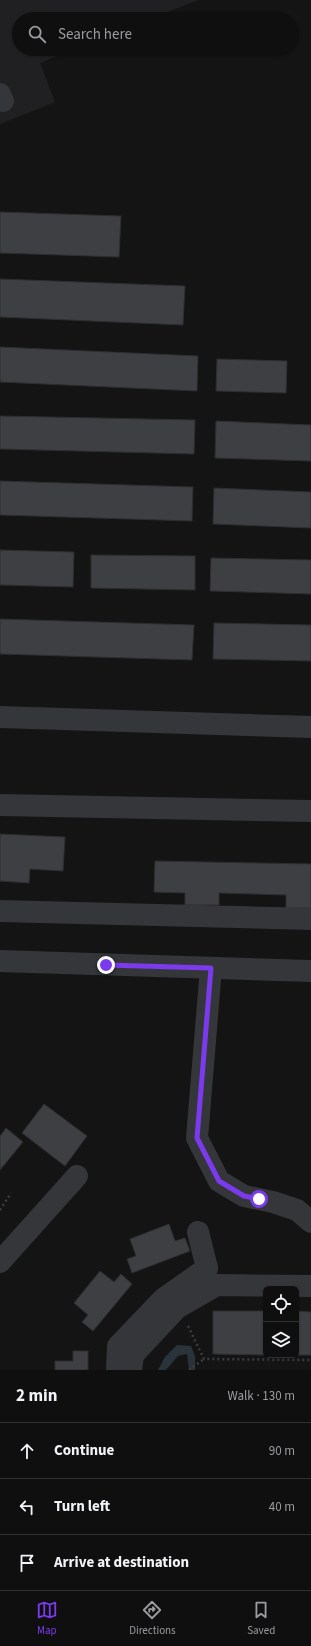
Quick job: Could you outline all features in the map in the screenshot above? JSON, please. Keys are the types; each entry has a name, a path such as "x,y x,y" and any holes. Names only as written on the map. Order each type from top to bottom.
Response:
{"street":[{"path":"0,717 311,727"},
{"path":"0,805 311,811"},
{"path":"0,911 311,919"},
{"path":"0,961 311,971"},
{"path":"211,968 197,1138 219,1181 244,1196 273,1202 297,1210 311,1222"},
{"path":"0,1262 77,1176"},
{"path":"117,1370 118,1346 163,1299 207,1268 198,1232"},
{"path":"131,1370 133,1355 177,1308 217,1285 311,1286"}],"path":[{"path":"0,1210 11,1193"},
{"path":"177,1308 189,1327 204,1359"},
{"path":"190,1370 204,1359 311,1360"}],"shaded area":[{"path":"0,0 198,0 168,12 12,12 12,56 57,56 40,63 55,102 0,124"},
{"path":"177,1345 191,1346 195,1356 195,1370 189,1370 187,1354 178,1356 166,1370 158,1370 165,1357"}],"building":[{"path":"0,212 121,216 119,257 0,253"},
{"path":"0,279 185,286 183,325 0,317"},
{"path":"0,347 198,356 197,391 0,382"},
{"path":"217,359 287,361 286,393 216,391"},
{"path":"0,416 195,420 194,454 0,449"},
{"path":"216,421 311,425 311,461 215,458"},
{"path":"0,481 193,487 192,521 0,515"},
{"path":"214,488 311,492 311,528 213,524"},
{"path":"0,550 74,552 73,587 0,585"},
{"path":"91,555 195,556 195,590 91,588"},
{"path":"211,558 311,560 311,594 210,591"},
{"path":"0,619 194,625 192,660 0,654"},
{"path":"214,623 311,625 311,661 213,659"},
{"path":"0,834 65,837 63,871 30,869 29,883 0,881"},
{"path":"155,861 311,864 311,908 286,908 286,895 219,893 219,905 185,905 185,893 154,892"},
{"path":"44,1104 87,1136 65,1166 22,1133"},
{"path":"6,1128 23,1142 0,1170 0,1136"},
{"path":"169,1224 175,1241 185,1238 190,1251 132,1273 127,1259 136,1256 130,1239"},
{"path":"100,1271 114,1282 121,1274 132,1284 93,1331 82,1322 88,1315 74,1303"},
{"path":"213,1311 263,1311 263,1355 213,1354"},
{"path":"299,1311 311,1312 311,1355 299,1355"},
{"path":"73,1351 88,1351 88,1370 55,1370 55,1361 73,1361"}],"route":[{"path":"106,965 211,968 197,1138 219,1181 244,1196 259,1199"}]}
